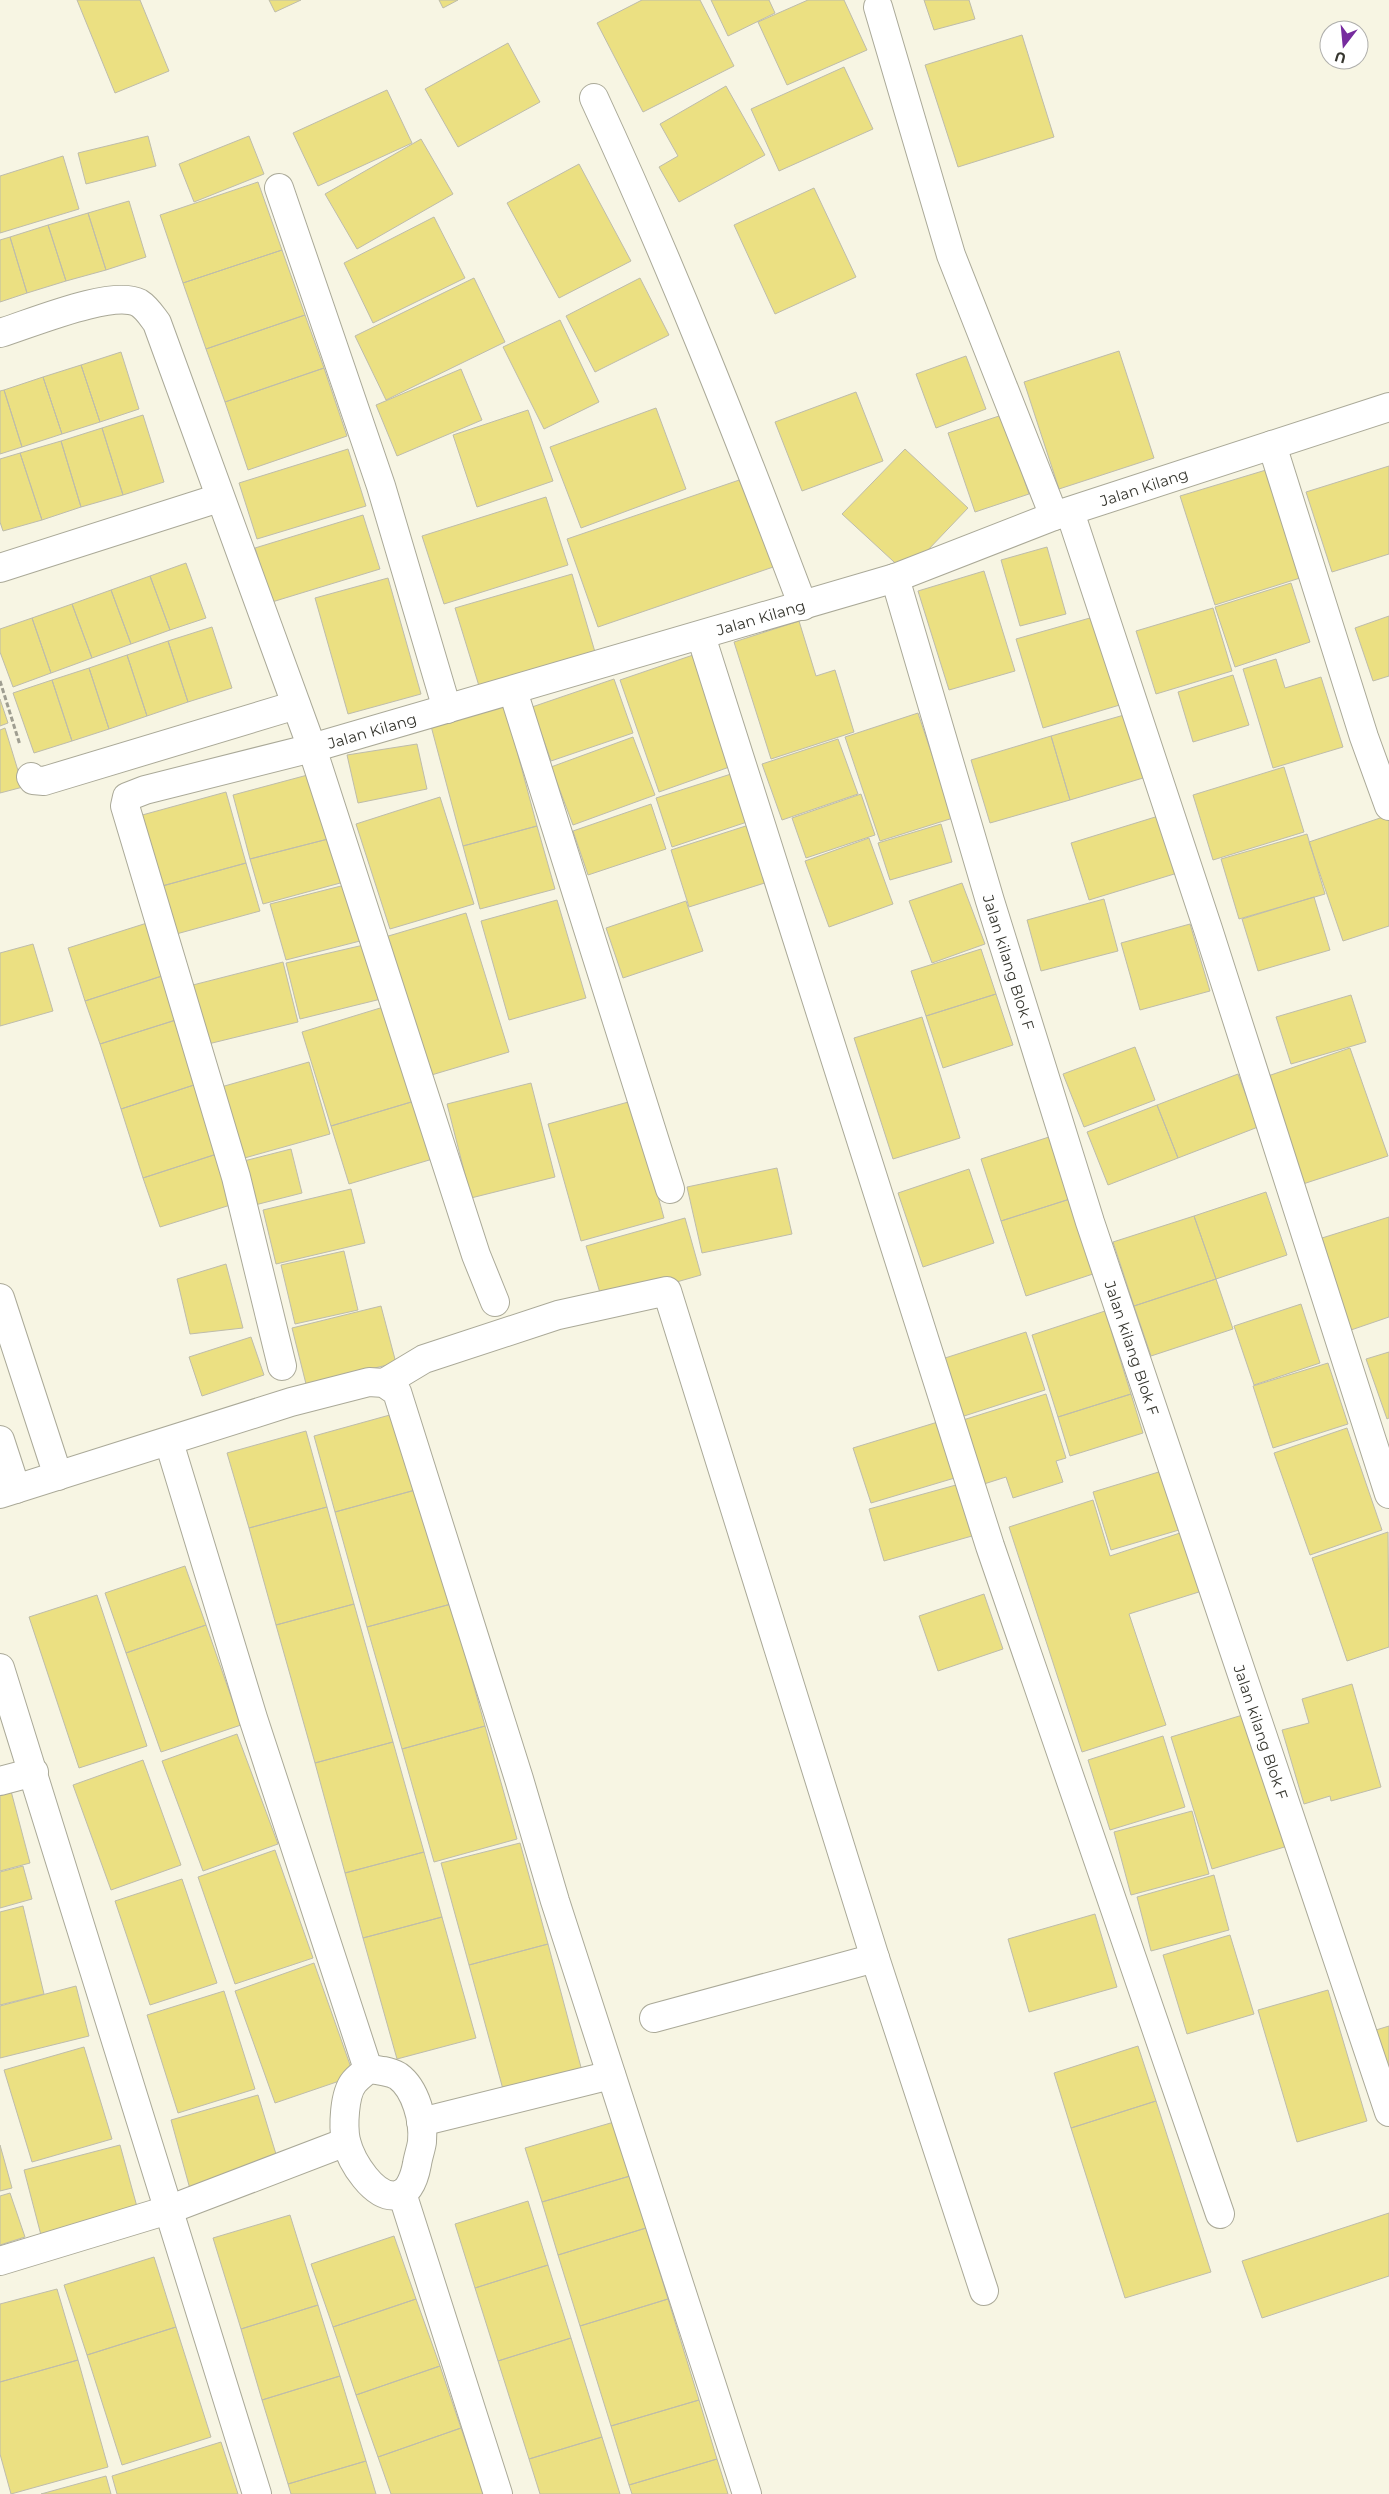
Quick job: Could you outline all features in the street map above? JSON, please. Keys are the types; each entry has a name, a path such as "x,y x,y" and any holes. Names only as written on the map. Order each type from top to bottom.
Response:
{"street":[{"path":"878,7 951,255 1062,514 1208,929 1389,1494"},
{"path":"594,98 658,238 742,444 803,606"},
{"path":"279,188 381,486 447,709"},
{"path":"0,333 107,300 126,300 138,303 148,310 157,323 219,498 312,748 476,1255 495,1302"},
{"name":"Jalan Kilang","path":"282,1366 236,1177 125,806 126,800 132,794 312,748 513,691 895,578 1062,514 1389,406"},
{"path":"1272,445 1364,737 1389,806"},
{"path":"0,568 219,498"},
{"name":"Jalan kilang Blok F","path":"895,578 990,901 1090,1222 1389,2112"},
{"path":"701,636 990,1546 1220,2214"},
{"path":"513,691 670,1189"},
{"path":"31,777 33,780 44,781 296,705"},
{"path":"0,1440 8,1491 169,1442 291,1402 369,1382 384,1382 424,1359 558,1315 667,1291 875,1958 984,2292"},
{"path":"0,1298 58,1476"},
{"path":"384,1382 392,1387 400,1398 611,2075 747,2494"},
{"path":"169,1442 253,1718 368,2069"},
{"path":"0,1668 34,1772 110,2025 257,2494"},
{"path":"0,1781 34,1772"},
{"path":"654,2018 875,1958"},
{"path":"368,2069 379,2070 398,2077 414,2095 421,2122 422,2141 415,2172 410,2185 402,2193 396,2195 376,2190 364,2178 346,2142 345,2112 347,2101 353,2083 368,2069"},
{"path":"421,2122 611,2075"},
{"path":"0,2261 168,2210 346,2142"},
{"path":"402,2193 498,2494"}],"path":[{"path":"0,681 31,777"}],"building":[{"path":"77,0 140,0 169,71 115,93"},
{"path":"269,0 301,0 275,12"},
{"path":"439,0 458,0 443,8"},
{"path":"642,0 700,0 734,66 643,112 597,23"},
{"path":"711,0 769,0 775,13 728,36"},
{"path":"808,0 844,0 867,50 787,85 758,22"},
{"path":"924,0 969,0 975,19 934,30"},
{"path":"1022,35 1054,137 958,167 925,65"},
{"path":"508,43 540,102 458,147 425,89"},
{"path":"844,67 873,129 779,171 751,109"},
{"path":"726,86 765,155 679,202 659,167 678,156 660,124"},
{"path":"387,90 412,143 318,186 293,133"},
{"path":"148,136 156,166 86,184 78,153"},
{"path":"249,136 264,174 194,202 179,164"},
{"path":"421,139 453,194 357,249 325,194"},
{"path":"63,156 79,209 0,233 0,176"},
{"path":"579,164 631,261 559,298 507,203"},
{"path":"258,182 282,250 183,283 160,215"},
{"path":"814,188 856,277 775,314 734,225"},
{"path":"129,201 146,257 106,270 88,213"},
{"path":"88,213 106,270 66,281 48,225"},
{"path":"434,217 465,278 373,323 344,263"},
{"path":"48,225 66,281 27,293 10,237"},
{"path":"10,237 27,293 0,302 0,240"},
{"path":"282,250 305,315 206,349 183,283"},
{"path":"474,278 505,342 386,400 355,336"},
{"path":"640,278 669,335 595,372 566,316"},
{"path":"305,315 324,368 225,402 206,349"},
{"path":"560,320 599,402 544,429 503,347"},
{"path":"1119,351 1154,458 1059,489 1024,382"},
{"path":"121,352 139,409 100,422 81,365"},
{"path":"966,356 986,409 936,428 916,374"},
{"path":"81,365 100,422 62,434 43,377"},
{"path":"324,368 347,436 248,470 225,402"},
{"path":"461,369 482,420 397,456 376,405"},
{"path":"43,377 62,434 22,447 4,390"},
{"path":"4,390 22,447 0,454 0,391"},
{"path":"856,392 883,461 802,491 775,422"},
{"path":"656,408 686,489 581,528 550,447"},
{"path":"528,410 553,481 477,507 453,435"},
{"path":"143,415 164,482 123,495 102,428"},
{"path":"1002,415 1029,494 975,512 948,433"},
{"path":"102,428 123,495 81,507 61,441"},
{"path":"61,441 81,507 42,520 20,453"},
{"path":"348,449 366,506 257,539 239,483"},
{"path":"905,449 968,508 906,573 842,514"},
{"path":"20,453 42,520 3,531 0,522 0,459"},
{"path":"1389,466 1389,554 1332,572 1306,492"},
{"path":"1266,470 1300,578 1215,605 1180,496"},
{"path":"751,476 782,564 598,627 567,539"},
{"path":"546,497 568,565 444,604 422,536"},
{"path":"363,515 380,569 272,602 255,548"},
{"path":"1047,547 1066,614 1020,626 1001,560"},
{"path":"186,563 206,618 170,630 150,576"},
{"path":"984,571 1015,671 949,690 918,591"},
{"path":"572,574 595,652 479,686 455,608"},
{"path":"150,576 170,630 131,644 111,590"},
{"path":"388,578 421,694 348,714 315,598"},
{"path":"1291,583 1310,642 1235,667 1215,607"},
{"path":"111,590 131,644 92,658 72,604"},
{"path":"72,604 92,658 51,673 32,618"},
{"path":"1213,608 1232,671 1156,694 1136,631"},
{"path":"1097,616 1123,704 1043,728 1016,639"},
{"path":"1389,616 1389,676 1373,681 1355,628"},
{"path":"32,618 51,673 13,687 0,652 0,629"},
{"path":"799,621 816,676 835,670 854,732 771,759 734,642"},
{"path":"212,627 232,688 188,702 168,641"},
{"path":"168,641 188,702 147,716 127,655"},
{"path":"696,654 735,765 659,792 620,680"},
{"path":"127,655 147,716 109,729 89,668"},
{"path":"1276,659 1285,688 1321,677 1343,747 1273,768 1243,669"},
{"path":"89,668 109,729 72,741 52,680"},
{"path":"1233,675 1249,725 1193,742 1178,692"},
{"path":"614,679 633,733 551,761 532,707"},
{"path":"52,680 72,741 34,753 13,693"},
{"path":"0,699 8,723 0,726"},
{"path":"505,706 537,826 463,846 431,726"},
{"path":"918,713 953,818 880,841 845,737"},
{"path":"1124,715 1143,778 1070,800 1051,736"},
{"path":"5,728 23,787 0,793 0,730"},
{"path":"1051,736 1070,800 990,823 971,760"},
{"path":"633,737 655,795 573,825 551,767"},
{"path":"838,739 858,794 782,820 762,764"},
{"path":"417,744 427,789 358,803 347,755"},
{"path":"1284,767 1304,832 1213,860 1193,795"},
{"path":"315,773 332,838 250,859 233,795"},
{"path":"731,774 747,822 672,847 656,798"},
{"path":"226,792 246,863 155,888 135,817"},
{"path":"861,794 875,835 806,858 792,818"},
{"path":"440,797 474,904 390,929 356,824"},
{"path":"651,804 666,849 588,875 573,831"},
{"path":"1165,814 1184,871 1089,900 1071,843"},
{"path":"1389,815 1389,926 1343,941 1309,842"},
{"path":"752,824 771,881 689,907 671,850"},
{"path":"941,824 952,862 890,880 878,843"},
{"path":"537,826 555,889 480,909 463,846"},
{"path":"1307,834 1325,894 1239,919 1221,859"},
{"path":"332,838 344,882 263,904 250,859"},
{"path":"869,838 893,904 829,927 805,861"},
{"path":"246,863 260,911 169,936 155,888"},
{"path":"962,883 985,944 932,963 909,901"},
{"path":"345,885 360,941 286,960 270,904"},
{"path":"1314,897 1330,950 1258,971 1242,919"},
{"path":"1104,899 1118,951 1041,971 1027,920"},
{"path":"557,900 586,998 509,1020 481,921"},
{"path":"686,901 703,951 623,978 606,928"},
{"path":"466,913 509,1052 428,1076 385,937"},
{"path":"147,923 165,975 85,1001 68,948"},
{"path":"1190,924 1210,991 1140,1010 1121,943"},
{"path":"33,944 53,1011 0,1026 0,953"},
{"path":"368,944 381,999 300,1019 286,963"},
{"path":"981,949 996,994 926,1016 911,971"},
{"path":"283,962 298,1022 204,1045 189,986"},
{"path":"165,975 179,1019 100,1044 85,1001"},
{"path":"996,994 1013,1045 943,1068 926,1016"},
{"path":"1351,995 1366,1042 1291,1064 1276,1017"},
{"path":"390,1005 418,1100 331,1126 302,1032"},
{"path":"922,1017 960,1138 893,1159 854,1038"},
{"path":"179,1019 200,1083 121,1109 100,1044"},
{"path":"1135,1047 1155,1100 1084,1127 1063,1074"},
{"path":"1350,1048 1388,1156 1300,1185 1262,1078"},
{"path":"309,1062 330,1134 241,1159 221,1087"},
{"path":"1238,1074 1258,1127 1178,1158 1157,1105"},
{"path":"200,1083 223,1152 143,1178 121,1109"},
{"path":"531,1083 555,1177 471,1198 447,1104"},
{"path":"418,1100 436,1158 349,1184 331,1126"},
{"path":"632,1101 664,1218 581,1241 548,1124"},
{"path":"1157,1105 1178,1158 1108,1185 1087,1132"},
{"path":"1049,1137 1070,1199 1001,1221 981,1159"},
{"path":"291,1149 302,1193 251,1206 240,1162"},
{"path":"223,1152 240,1202 160,1227 143,1178"},
{"path":"777,1168 792,1234 702,1253 687,1187"},
{"path":"969,1169 994,1243 923,1267 898,1193"},
{"path":"351,1189 365,1243 276,1264 263,1210"},
{"path":"1266,1192 1287,1255 1216,1279 1194,1216"},
{"path":"1070,1199 1096,1273 1026,1296 1001,1221"},
{"path":"1194,1216 1216,1279 1134,1306 1113,1242"},
{"path":"1389,1217 1389,1317 1351,1330 1322,1238"},
{"path":"685,1218 701,1275 603,1303 586,1246"},
{"path":"344,1251 358,1310 295,1324 281,1265"},
{"path":"226,1264 243,1328 190,1334 177,1279"},
{"path":"1216,1279 1233,1329 1151,1356 1134,1306"},
{"path":"1301,1304 1320,1363 1254,1385 1234,1326"},
{"path":"381,1306 396,1363 306,1384 292,1328"},
{"path":"1105,1311 1131,1394 1058,1417 1032,1335"},
{"path":"1026,1332 1045,1390 961,1417 942,1359"},
{"path":"251,1337 264,1375 202,1396 189,1357"},
{"path":"1389,1352 1389,1418 1387,1419 1366,1359"},
{"path":"1328,1363 1348,1424 1273,1448 1253,1386"},
{"path":"1046,1394 1066,1458 1056,1461 1063,1482 1013,1498 1006,1477 984,1484 963,1420"},
{"path":"1131,1394 1143,1433 1070,1456 1058,1417"},
{"path":"397,1413 419,1489 335,1512 314,1436"},
{"path":"941,1421 958,1477 871,1503 853,1448"},
{"path":"1347,1428 1382,1530 1310,1555 1274,1453"},
{"path":"306,1431 327,1507 249,1528 227,1453"},
{"path":"1162,1471 1179,1530 1111,1550 1093,1492"},
{"path":"956,1485 972,1536 884,1561 869,1509"},
{"path":"419,1489 451,1604 367,1627 335,1512"},
{"path":"1093,1500 1110,1556 1183,1532 1202,1591 1129,1614 1166,1725 1082,1752 1009,1527"},
{"path":"327,1507 354,1604 276,1625 249,1528"},
{"path":"1388,1532 1389,1647 1347,1661 1312,1558"},
{"path":"185,1566 206,1625 126,1653 105,1593"},
{"path":"984,1594 1003,1649 938,1671 919,1616"},
{"path":"97,1595 147,1746 79,1768 29,1617"},
{"path":"354,1604 393,1742 315,1763 276,1625"},
{"path":"451,1604 485,1726 402,1749 367,1627"},
{"path":"206,1625 241,1725 161,1752 126,1653"},
{"path":"1352,1684 1381,1787 1331,1801 1330,1796 1304,1804 1282,1730 1309,1723 1302,1699"},
{"path":"1249,1713 1291,1845 1212,1869 1171,1737"},
{"path":"485,1726 517,1839 434,1862 402,1749"},
{"path":"237,1734 278,1844 203,1871 162,1761"},
{"path":"1163,1736 1185,1807 1110,1830 1088,1760"},
{"path":"393,1742 424,1852 345,1873 315,1763"},
{"path":"143,1760 181,1865 111,1890 73,1785"},
{"path":"11,1791 30,1863 0,1871 0,1794"},
{"path":"1192,1811 1209,1874 1131,1895 1114,1832"},
{"path":"520,1843 548,1944 469,1965 441,1863"},
{"path":"275,1850 313,1958 235,1984 198,1877"},
{"path":"424,1852 442,1917 363,1938 345,1873"},
{"path":"23,1866 32,1899 0,1908 0,1872"},
{"path":"1214,1875 1229,1930 1151,1951 1137,1897"},
{"path":"182,1879 217,1983 150,2005 115,1901"},
{"path":"23,1906 44,1994 0,2005 0,1912"},
{"path":"1095,1914 1117,1987 1029,2012 1008,1939"},
{"path":"442,1917 476,2038 397,2059 363,1938"},
{"path":"1230,1935 1254,2014 1187,2034 1163,1955"},
{"path":"548,1944 582,2071 504,2093 469,1965"},
{"path":"314,1963 354,2076 275,2103 235,1991"},
{"path":"76,1986 89,2036 0,2058 0,2006"},
{"path":"1328,1990 1367,2121 1297,2142 1258,2010"},
{"path":"224,1991 255,2089 178,2113 147,2015"},
{"path":"1389,2026 1389,2072 1376,2030"},
{"path":"1138,2046 1156,2101 1071,2128 1054,2073"},
{"path":"84,2047 112,2139 32,2162 4,2070"},
{"path":"258,2095 279,2164 190,2189 171,2120"},
{"path":"1156,2101 1211,2272 1125,2298 1071,2128"},
{"path":"614,2122 630,2176 542,2202 525,2148"},
{"path":"0,2145 12,2188 0,2191"},
{"path":"120,2145 139,2214 42,2239 24,2170"},
{"path":"630,2176 646,2228 558,2255 542,2202"},
{"path":"10,2193 25,2237 0,2245 0,2196"},
{"path":"528,2201 548,2265 475,2288 455,2224"},
{"path":"1389,2213 1389,2276 1262,2318 1242,2261"},
{"path":"290,2215 318,2305 241,2329 213,2238"},
{"path":"646,2228 668,2299 580,2326 558,2255"},
{"path":"394,2236 416,2299 333,2327 311,2264"},
{"path":"154,2257 176,2327 87,2355 64,2285"},
{"path":"548,2265 571,2338 498,2361 475,2288"},
{"path":"57,2289 78,2360 0,2382 0,2304"},
{"path":"416,2299 440,2366 356,2395 333,2327"},
{"path":"668,2299 699,2400 611,2426 580,2326"},
{"path":"318,2305 340,2376 262,2400 241,2329"},
{"path":"176,2327 211,2437 122,2465 87,2355"},
{"path":"571,2338 602,2437 529,2459 498,2361"},
{"path":"78,2360 108,2467 11,2494 0,2454 0,2382"},
{"path":"440,2366 461,2428 378,2457 356,2395"},
{"path":"340,2376 366,2461 288,2484 262,2400"},
{"path":"699,2400 717,2459 629,2485 611,2426"},
{"path":"461,2428 484,2494 391,2494 378,2457"},
{"path":"602,2437 620,2494 540,2494 529,2459"},
{"path":"221,2442 238,2494 117,2494 112,2476"},
{"path":"717,2459 728,2494 632,2494 629,2485"},
{"path":"366,2461 376,2494 291,2494 288,2484"},
{"path":"106,2476 111,2494 41,2494"}]}
